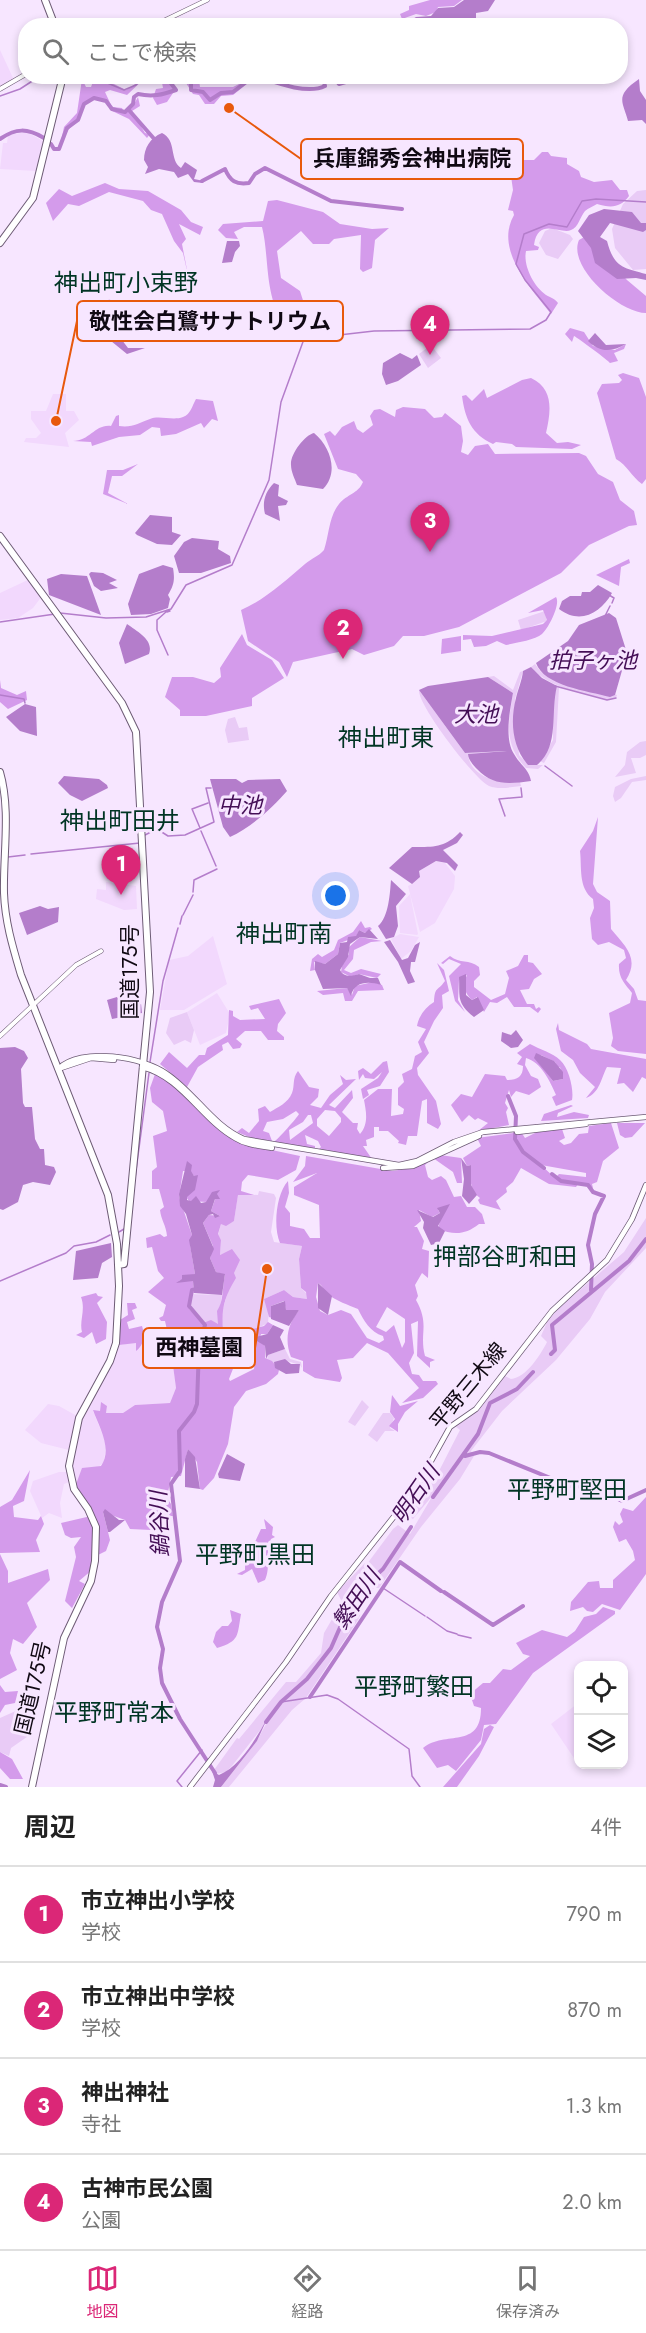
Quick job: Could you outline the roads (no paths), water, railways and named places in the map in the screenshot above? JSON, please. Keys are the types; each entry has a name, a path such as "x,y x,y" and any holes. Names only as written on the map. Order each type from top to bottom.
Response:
{"highway":[{"path":"47,0 54,18"},
{"path":"0,238 32,191 60,84"},
{"path":"0,243 31,202 60,84"},
{"name":"国道175号","path":"0,536 123,703 135,728 150,992 124,1264 118,1265"},
{"name":"国道175号","path":"0,772 4,793 2,837 5,911 11,943 33,1005 108,1194 116,1231 118,1265 116,1343 107,1367 83,1408 69,1460 74,1490 88,1509 97,1533 93,1574 61,1638 30,1787"}],"main road":[{"path":"170,18 207,0"},
{"path":"0,89 18,79"},
{"path":"0,1036 76,965 101,951"},
{"path":"58,1069 79,1058 99,1055 144,1066 166,1073 239,1137 387,1165 417,1161 454,1142 483,1132 646,1119"},
{"name":"平野三木線","path":"190,1787 286,1662 331,1596 415,1490 450,1427 476,1409 552,1311 592,1275 620,1240 646,1185"}],"water":[{"path":"464,0 495,0 488,11 476,13 476,18 414,18 431,16 438,8 454,7"},
{"path":"639,79 640,91 646,100 646,124 642,120 628,121 622,99 626,90"},
{"path":"162,133 170,140 177,164 181,168 185,162 197,170 194,179 204,181 203,183 194,182 188,174 178,178 174,172 159,169 145,174 148,167 144,160 145,151 151,141"},
{"path":"604,209 632,212 641,223 646,223 646,230 643,232 610,223 600,237 607,241 617,262 626,268 646,274 646,280 617,279 595,263 591,248 578,231 589,215"},
{"path":"227,241 239,241 240,246 232,262 222,263"},
{"path":"109,323 128,348 145,348 127,354 111,341 99,342 103,326"},
{"path":"595,333 606,345 626,344 611,350 597,348 588,341"},
{"path":"400,353 412,359 417,355 421,365 398,381 386,385 382,374 383,363"},
{"path":"314,433 325,445 331,460 331,475 323,489 297,485 291,468 295,451 306,437"},
{"path":"274,483 279,485 278,496 288,501 286,505 278,506 280,521 265,514 264,510 265,497"},
{"path":"150,515 172,517 172,532 181,535 172,545 157,544 135,533"},
{"path":"192,538 219,541 218,549 230,556 231,563 201,573 179,573 174,556 184,542"},
{"path":"163,565 173,568 174,572 174,582 168,595 170,599 168,608 151,614 131,615 128,604 139,574"},
{"path":"91,572 103,573 117,580 109,583 118,588 101,591 94,586 89,574"},
{"path":"61,574 87,576 101,615 49,595 47,579"},
{"path":"598,585 612,593 596,611 575,616 559,609 562,601 570,596 581,596 582,592 590,592"},
{"name":"拍子ヶ池","path":"609,613 616,618 627,653 615,695 610,697 568,686 548,677 541,671 536,663 568,641 579,625"},
{"path":"127,624 147,640 150,649 149,654 125,664 119,643"},
{"path":"531,667 542,678 557,686 552,739 544,757 537,765 528,765 523,758 516,742 513,725 514,707 523,671"},
{"name":"大池","path":"488,677 513,693 509,741 514,754 531,781 502,782 483,775 472,764 468,754 507,751 465,753 419,690 428,686"},
{"path":"25,704 36,707 37,736 20,731 6,717"},
{"path":"64,776 99,779 108,788 82,801 70,795 58,783"},
{"name":"中池","path":"210,779 236,779 242,783 248,780 280,779 287,791 262,816 230,837 223,827"},
{"path":"460,832 463,835 457,843 443,850 458,865 455,871 447,863 436,861 419,871 420,877 412,884 389,868 412,847 438,846"},
{"path":"391,880 406,894 396,906 398,926 394,937 386,939 378,926 387,911"},
{"path":"40,906 48,909 59,907 58,922 27,935 19,913"},
{"path":"369,929 378,939 360,937 350,944 348,957 340,970 346,975 359,974 378,978 381,985 363,983 355,987 351,996 347,988 323,989 315,970 315,961 325,964 338,954 340,943 347,942 348,937 356,936 359,930 365,933"},
{"path":"390,940 402,960 408,958 415,945 420,942 415,962 411,962 410,971 415,982 408,984 398,962 384,942"},
{"path":"466,974 466,995 472,1000 478,997 484,1010 474,1017 464,1008 459,994 459,977"},
{"path":"127,994 140,994 142,1013 112,1019 107,1000"},
{"path":"516,1030 523,1040 518,1047 511,1048 501,1041 502,1032 511,1035"},
{"path":"15,1047 24,1051 28,1058 21,1069 23,1103 25,1107 32,1107 35,1139 40,1149 44,1149 45,1165 54,1167 56,1172 50,1185 33,1182 23,1185 18,1202 3,1210 0,1209 0,1048"},
{"path":"536,1053 554,1061 563,1072 563,1079 553,1081 534,1058"},
{"path":"461,1158 467,1166 471,1165 471,1185 477,1195 469,1204 462,1196 464,1179"},
{"path":"187,1161 192,1165 191,1171 194,1176 198,1175 195,1190 187,1197 187,1200 191,1201 196,1196 201,1203 206,1202 212,1192 220,1190 217,1194 220,1199 215,1199 211,1211 220,1216 215,1218 213,1214 209,1215 203,1223 214,1249 210,1258 216,1272 225,1274 222,1295 194,1293 193,1281 176,1283 182,1279 182,1275 195,1274 189,1240 192,1235 186,1214 180,1206 179,1194"},
{"path":"450,1204 438,1226 445,1231 439,1243 431,1245 423,1228 424,1222 417,1210 433,1217 440,1213 437,1208"},
{"path":"111,1243 112,1257 102,1263 98,1278 73,1280 76,1251"},
{"path":"318,1283 332,1296 328,1315 318,1308"},
{"path":"285,1301 286,1310 299,1310 289,1326 271,1319 271,1306"},
{"path":"273,1325 284,1330 280,1337 285,1349 268,1355 266,1359 265,1346 257,1341 256,1337 267,1334"},
{"path":"285,1359 291,1364 300,1364 299,1373 286,1374 275,1368 274,1362"},
{"path":"188,1449 195,1457 200,1489 185,1487 185,1459"},
{"path":"227,1454 245,1464 240,1481 219,1478 218,1474"},
{"path":"105,1509 119,1520 125,1520 110,1532 108,1532 103,1512"},
{"path":"267,1719 257,1741 221,1787 213,1787 215,1780 212,1771 219,1775 234,1766 247,1751"}],"waterway":[{"path":"0,96 28,84"},
{"path":"110,84 124,90 137,84"},
{"path":"51,144 54,149 59,149 67,128 78,120 84,104 94,98 106,101 112,109 125,112 133,104 134,97 138,94 157,95 176,90 172,84"},
{"path":"191,84 191,90 203,92 210,100 221,93 233,92 244,84"},
{"path":"281,84 309,89 325,86 324,84"},
{"path":"128,109 156,141"},
{"path":"0,139 16,131 32,132 44,138"},
{"path":"202,181 225,169 234,181 249,183 255,174 265,168 331,201 402,209"},
{"path":"60,613 106,618 146,617 171,609 186,585 232,565 269,480 281,402 304,339 374,331 530,329 546,320 551,312 525,280 516,264 524,234 549,224 567,227 582,201 596,199 646,202"},
{"path":"609,595 614,598 612,603"},
{"path":"605,616 610,606"},
{"path":"167,610 169,610 170,611 167,612 167,610"},
{"path":"167,611 157,620 157,630 168,655"},
{"path":"0,622 55,614"},
{"path":"555,686 607,700 616,698"},
{"path":"0,695 24,699 25,703"},
{"path":"545,766 572,786"},
{"path":"145,835 157,829 168,836 185,835 214,822 206,788 211,788"},
{"path":"505,816 499,799 522,797 521,788"},
{"path":"200,828 192,809 208,803"},
{"path":"201,831 216,866"},
{"path":"31,854 140,843"},
{"path":"8,857 25,855"},
{"path":"193,892 194,880 217,869"},
{"path":"183,915 193,895"},
{"path":"180,924 182,916"},
{"path":"150,1062 163,981 178,928"},
{"path":"135,1178 149,1073"},
{"path":"508,1096 516,1116 515,1139 523,1152 544,1168"},
{"path":"552,1174 561,1181 588,1185 593,1192 604,1196 595,1214 588,1245 592,1264 591,1290"},
{"path":"119,1232 124,1229"},
{"path":"0,1281 66,1253 74,1246 96,1242 110,1235"},
{"name":"明石川","path":"551,1354 555,1350 552,1325 629,1261 646,1239"},
{"name":"鍋谷川","path":"197,1289 192,1290 189,1306 205,1325 199,1347 197,1404 194,1412 179,1431 180,1471 171,1484 180,1561 162,1602 157,1627 163,1649 160,1668 162,1683 180,1719 215,1773"},
{"name":"明石川","path":"433,1497 478,1434 490,1403 517,1389 533,1372"},
{"path":"465,1456 480,1452 489,1453 570,1486 595,1487 622,1501 646,1490"},
{"name":"明石川","path":"266,1722 281,1702 307,1679 331,1648 360,1590 383,1569 411,1527"},
{"name":"繁田川","path":"310,1697 400,1562 441,1591"},
{"path":"383,1588 425,1616"},
{"name":"繁田川","path":"444,1592 493,1625 523,1606"},
{"path":"427,1617 447,1631 457,1634"},
{"path":"458,1635 471,1638"},
{"path":"281,1702 327,1695 338,1699 409,1749 412,1776 420,1787"},
{"path":"182,1787 177,1781 202,1750"},
{"path":"0,1785 6,1787"}],"place":[{"name":"兵庫錦秀会神出病院","path":"229,108"},
{"name":"古神市民公園","path":"430,355"},
{"name":"敬性会白鷺サナトリウム","path":"56,421"},
{"name":"神出神社","path":"430,552"},
{"name":"市立神出中学校","path":"343,659"},
{"name":"市立神出小学校","path":"121,895"},
{"name":"西神墓園","path":"267,1269"}],"district":[{"name":"神出町小束野","path":"126,282"},
{"name":"神出町東","path":"386,737"},
{"name":"神出町田井","path":"120,820"},
{"name":"神出町南","path":"284,933"},
{"name":"押部谷町和田","path":"505,1256"},
{"name":"平野町堅田","path":"567,1489"},
{"name":"平野町黒田","path":"255,1554"},
{"name":"平野町繁田","path":"414,1686"},
{"name":"平野町常本","path":"114,1712"}]}
